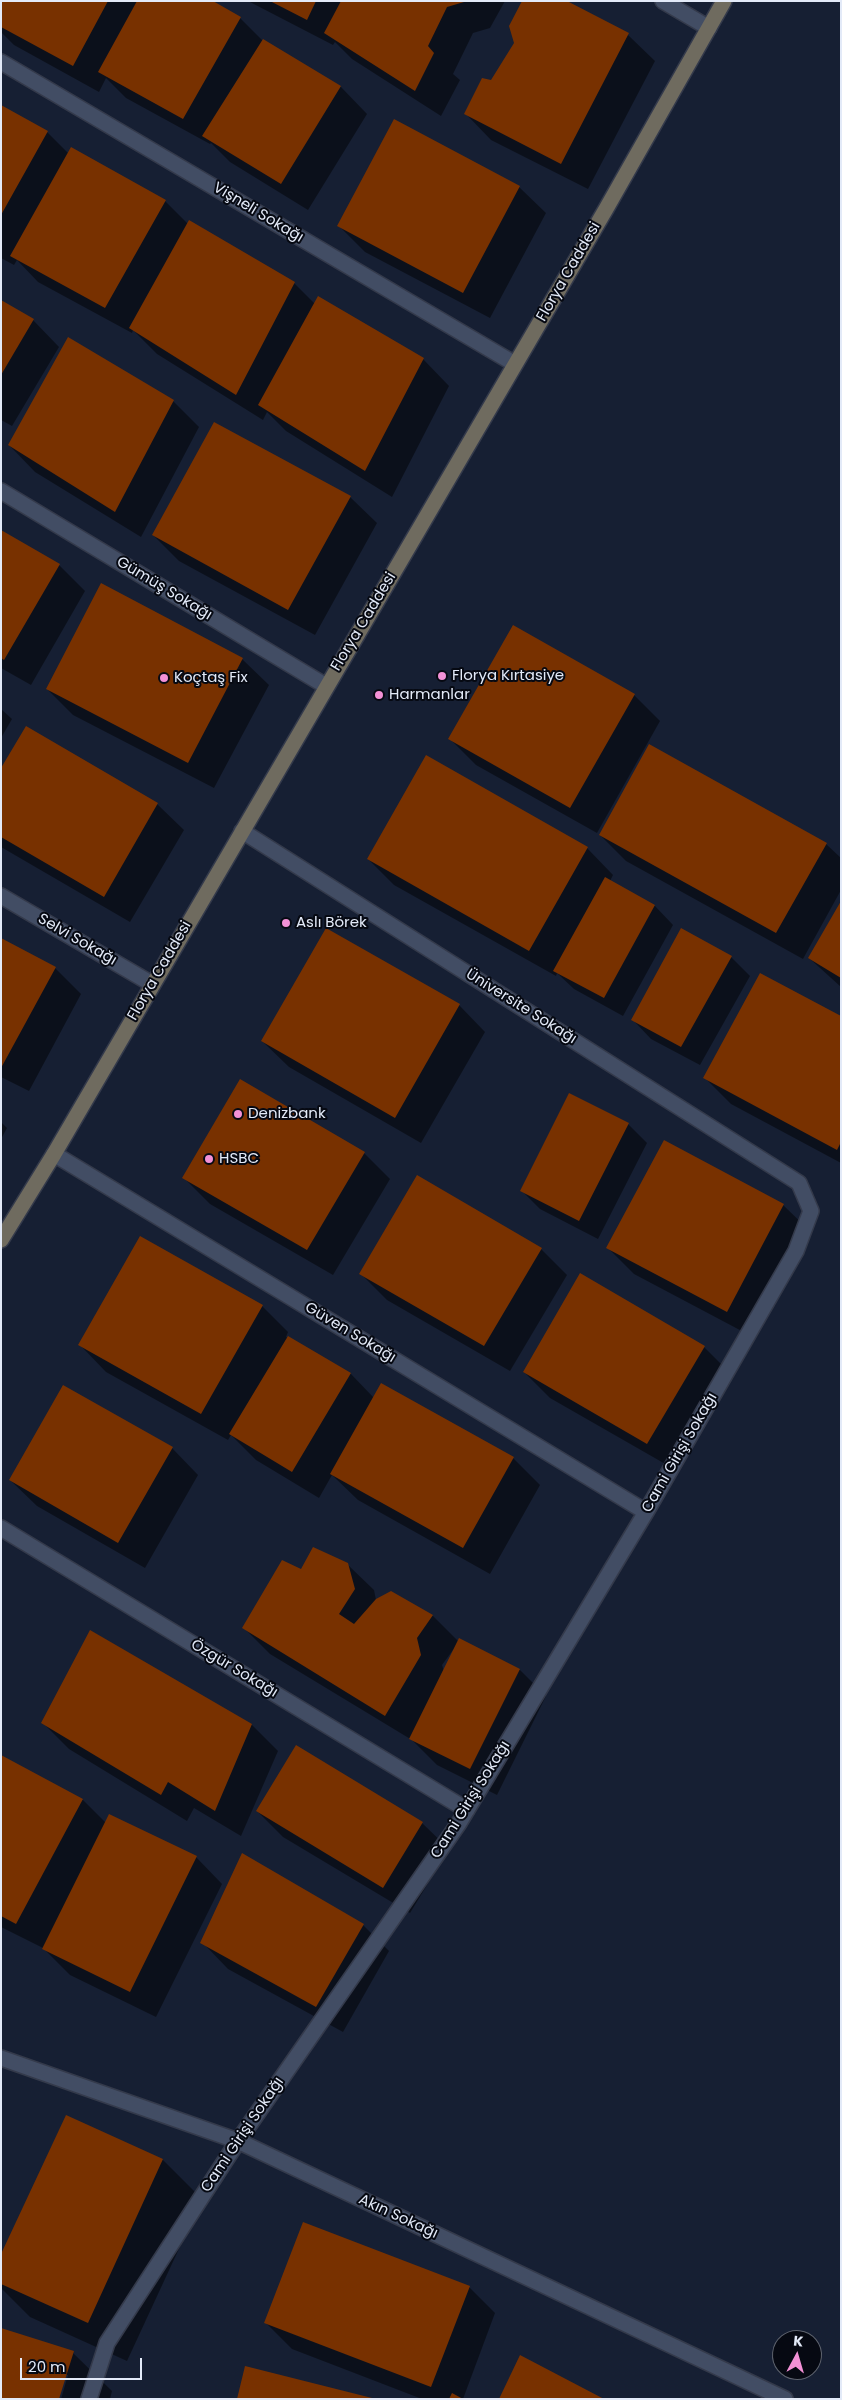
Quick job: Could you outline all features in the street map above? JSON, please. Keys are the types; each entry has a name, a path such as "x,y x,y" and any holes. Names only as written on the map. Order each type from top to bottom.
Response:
{"main road":[{"name":"Florya Caddesi","path":"1,1240 54,1154 515,364 724,1"}],"street":[{"path":"663,1 709,28"},
{"name":"Vişneli Sokağı","path":"1,62 515,364"},
{"name":"Gümüş Sokağı","path":"1,491 326,686"},
{"name":"Üniversite Sokağı","path":"242,831 799,1183"},
{"name":"Selvi Sokağı","path":"1,896 152,984"},
{"name":"Güven Sokağı","path":"54,1154 646,1512"},
{"name":"Cami Girişi Sokağı","path":"89,2399 107,2343 238,2141 467,1810 646,1512 796,1251 811,1211 799,1183"},
{"name":"Özgür Sokağı","path":"1,1528 467,1810"},
{"name":"Akın Sokağı","path":"1,2058 238,2141 785,2399"}],"building":[{"path":"1,1 108,1 73,66 1,27"},
{"path":"137,1 213,1 241,17 183,119 98,72"},
{"path":"270,1 316,1 307,20"},
{"path":"341,1 464,2 447,7 428,46 434,53 415,91 324,33"},
{"path":"522,1 567,1 629,33 561,164 464,114 482,78 491,80 514,43 509,26"},
{"path":"263,39 341,86 281,184 202,136"},
{"path":"1,105 48,131 1,215"},
{"path":"394,119 520,186 463,293 337,226"},
{"path":"71,147 166,200 105,308 10,256"},
{"path":"189,220 295,282 236,395 129,328"},
{"path":"318,296 424,358 365,471 258,405"},
{"path":"1,300 34,319 1,375"},
{"path":"68,337 174,400 115,512 8,445"},
{"path":"214,422 351,496 288,610 152,535"},
{"path":"1,530 60,564 4,660 1,658"},
{"path":"101,583 243,658 188,763 46,689"},
{"path":"513,625 635,694 570,808 448,739"},
{"path":"26,726 158,803 104,897 1,837 1,768"},
{"path":"649,744 827,843 776,933 599,835"},
{"path":"426,755 588,847 529,951 367,859"},
{"path":"605,877 655,905 604,998 553,971"},
{"path":"841,901 841,978 808,958"},
{"path":"326,928 460,1004 395,1118 261,1041"},
{"path":"681,928 732,956 681,1047 631,1020"},
{"path":"1,938 56,967 1,1068"},
{"path":"760,973 841,1016 841,1142 837,1150 703,1078"},
{"path":"240,1079 365,1152 307,1250 182,1178"},
{"path":"569,1093 629,1123 579,1221 520,1191"},
{"path":"664,1140 784,1204 727,1312 606,1248"},
{"path":"417,1175 542,1248 484,1346 359,1274"},
{"path":"140,1236 263,1305 201,1414 78,1345"},
{"path":"580,1273 705,1346 647,1444 523,1372"},
{"path":"288,1336 351,1373 292,1472 229,1434"},
{"path":"381,1383 514,1457 463,1548 330,1474"},
{"path":"63,1385 173,1447 118,1543 9,1480"},
{"path":"313,1547 348,1563 355,1589 339,1614 354,1624 376,1599 391,1591 433,1615 417,1638 421,1655 385,1716 242,1628 282,1560 301,1569"},
{"path":"90,1630 252,1724 215,1811 168,1782 161,1795 41,1723"},
{"path":"459,1638 520,1669 470,1769 409,1739"},
{"path":"296,1745 423,1822 383,1888 256,1811"},
{"path":"1,1755 83,1799 16,1924 1,1916"},
{"path":"109,1814 197,1856 130,1992 42,1949"},
{"path":"242,1853 364,1924 316,2007 200,1943"},
{"path":"66,2115 163,2159 88,2323 1,2284 1,2254"},
{"path":"303,2222 470,2286 431,2387 264,2323"},
{"path":"1,2328 74,2351 59,2399 1,2399"},
{"path":"520,2355 604,2399 499,2399"},
{"path":"245,2366 372,2398 372,2399 237,2399"},
{"path":"452,2393 463,2399 449,2399"}],"place":[{"name":"Florya Kırtasiye","path":"442,676"},
{"name":"Koçtaş Fix","path":"164,678"},
{"name":"Harmanlar","path":"379,695"},
{"name":"Aslı Börek","path":"286,923"},
{"name":"Denizbank","path":"238,1114"},
{"name":"HSBC","path":"209,1159"}]}
